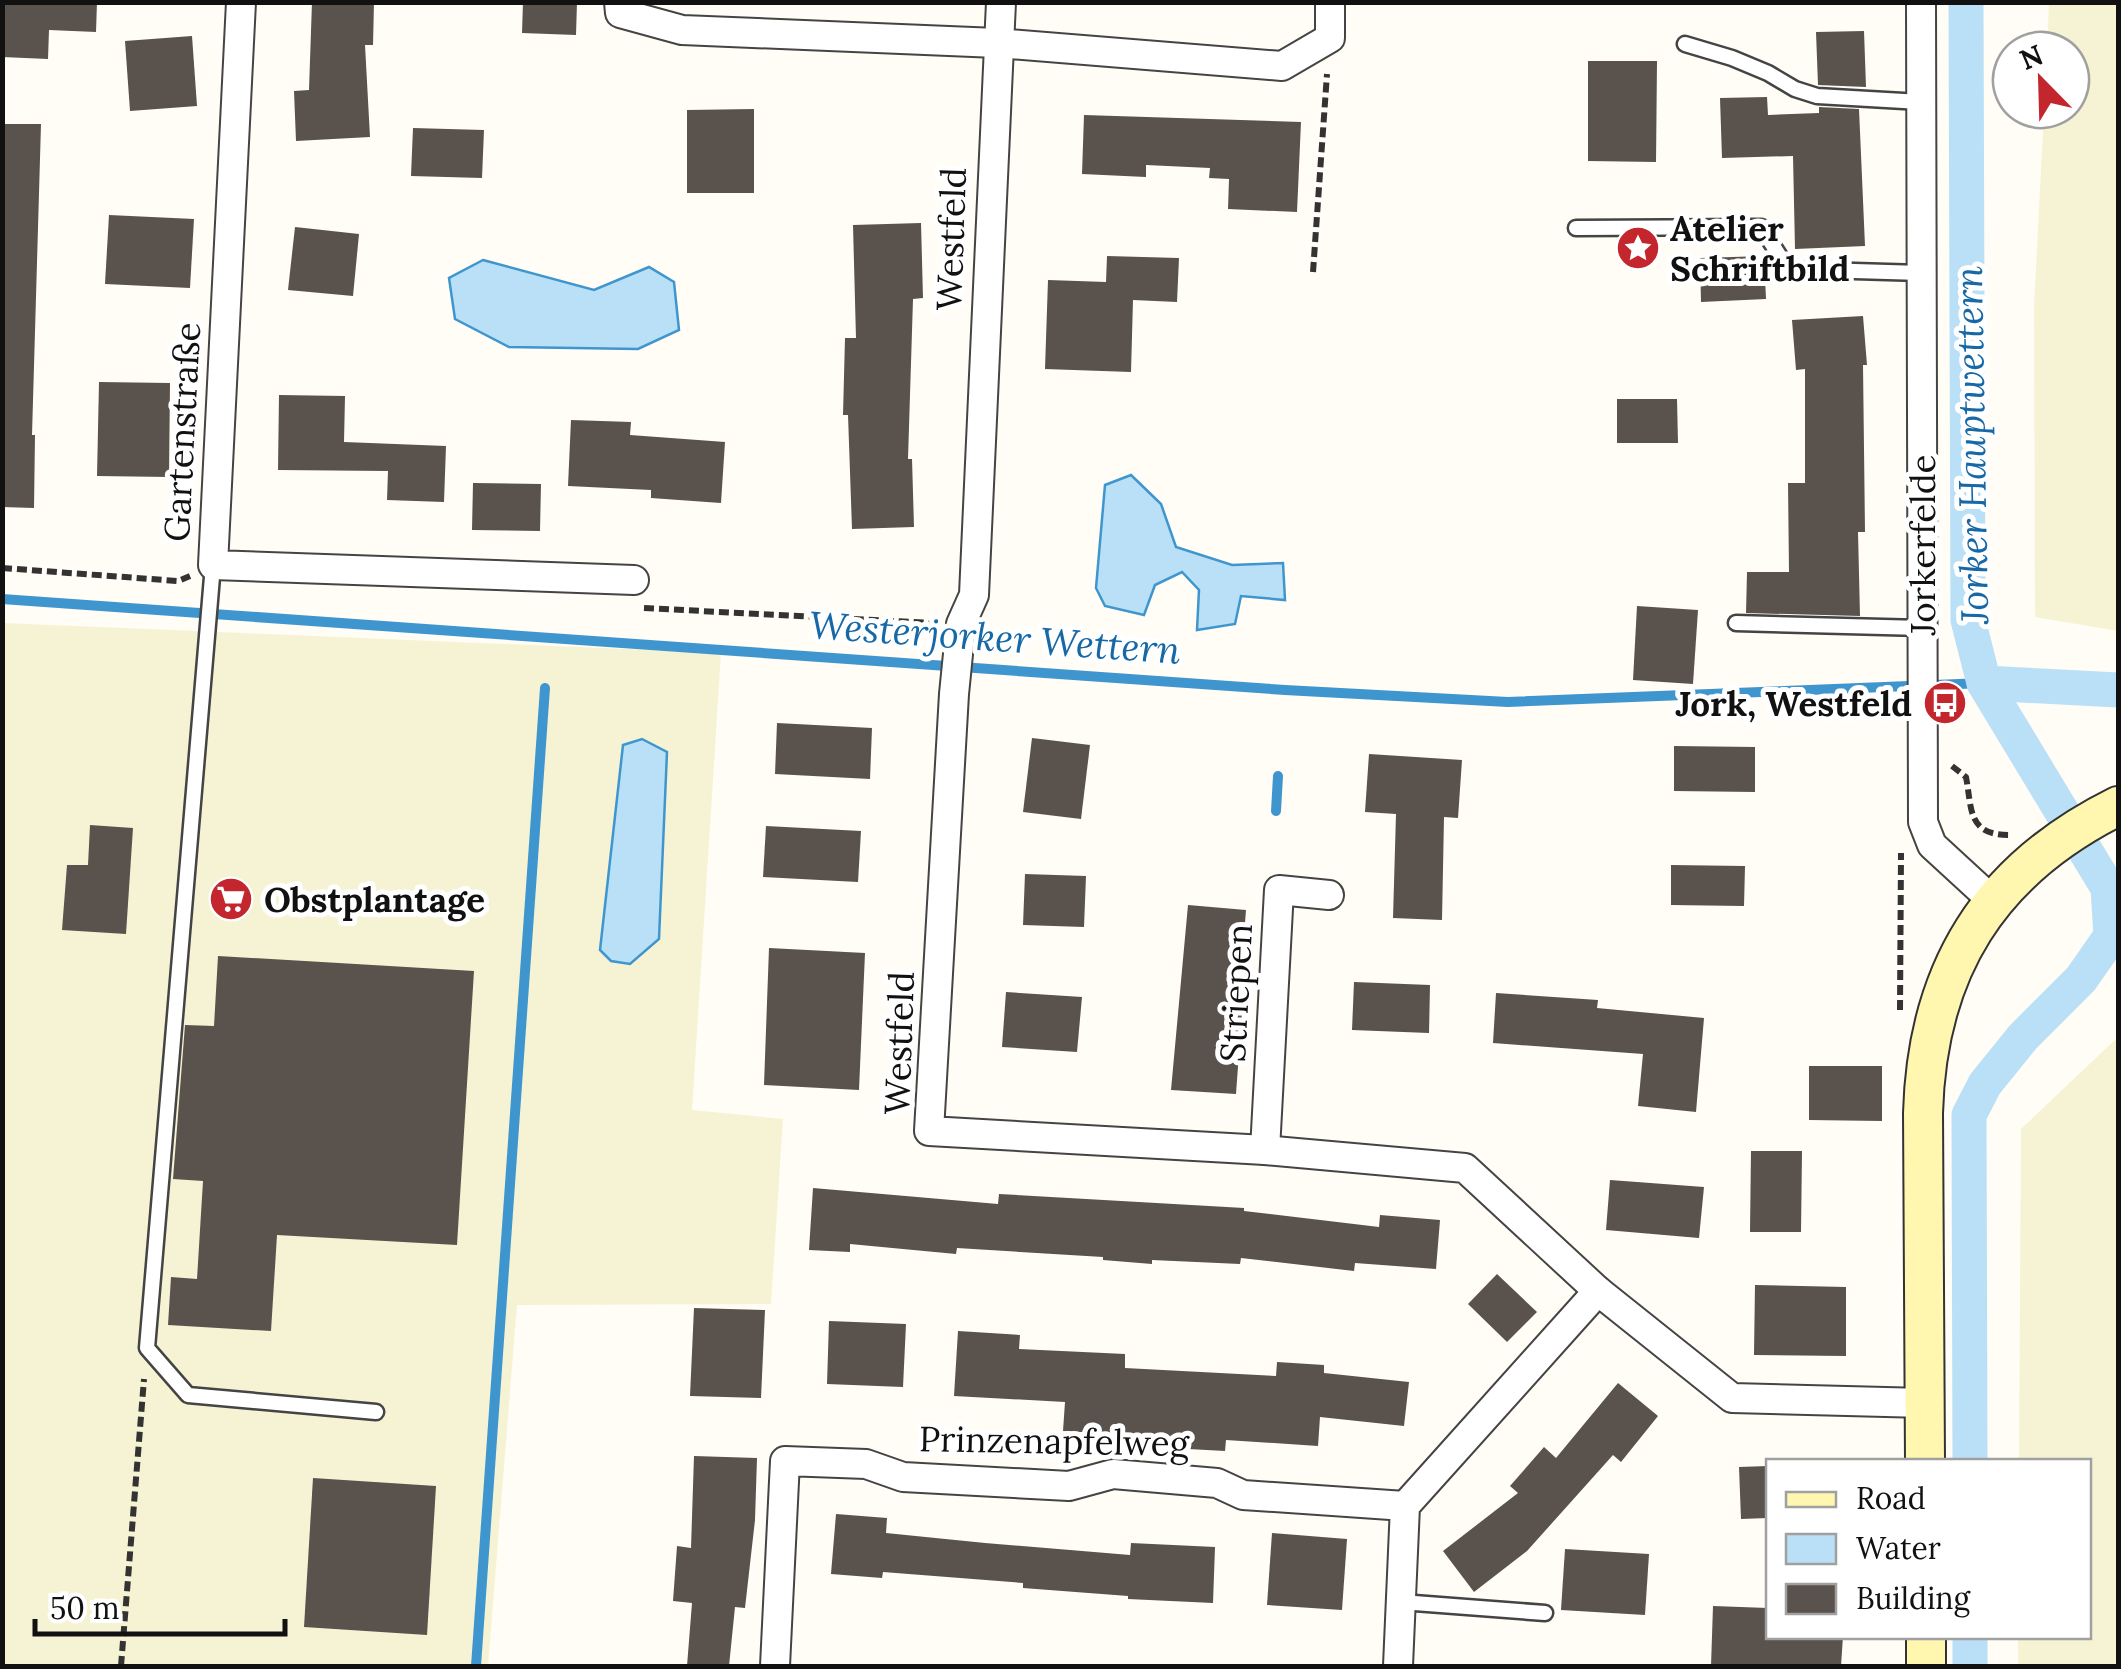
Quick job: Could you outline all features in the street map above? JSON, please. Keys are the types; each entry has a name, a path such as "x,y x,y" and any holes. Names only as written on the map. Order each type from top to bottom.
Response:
{"street":[{"name":"Gartenstraße","path":"240,2 212,573 634,580"},
{"path":"618,2 620,13 682,30 997,43 1282,66 1330,38 1330,2"},
{"name":"Westfeld","path":"1001,2 974,596 961,624 954,694 930,1131 1265,1150 1465,1168 1598,1291 1732,1398 1925,1404"},
{"name":"Jorkerfelde","path":"1920,2 1922,768 1926,836 1994,902"},
{"path":"1926,1459 1923,1113 1928,1042 1946,979 1972,932 2028,865 2031,842 2112,809"},
{"name":"Striepen","path":"1265,1150 1279,890 1329,895"},
{"path":"1398,1666 1406,1506 1598,1291"},
{"name":"Prinzenapfelweg","path":"775,1666 785,1461 866,1464 903,1476 1069,1486 1112,1474 1216,1483 1243,1495 1406,1506"},
{"path":"1926,1639 1926,1666"}],"lane":[{"path":"1685,44 1732,58 1817,96 1921,102"},
{"path":"1576,228 1762,226 1788,270 1921,273"},
{"path":"212,573 147,1348 188,1395 376,1412"},
{"path":"1736,623 1922,628"},
{"path":"1401,1602 1545,1613"}],"path":[{"path":"1313,272 1330,38"},
{"path":"2,568 178,581 212,573"},
{"path":"1922,768 1946,766 1961,771 1966,777 1969,810 1977,824 1997,835 2031,842"},
{"path":"121,1666 147,1348"}],"shaded area":[{"path":"2049,3 2118,3 2118,631 2035,617 2034,307 2043,130 2091,130 2091,30 2048,30"},
{"path":"3,623 721,653 692,1110 783,1119 771,1304 517,1305 488,1666 3,1666"},
{"path":"2118,1037 2118,1666 2018,1666 2018,1639 2091,1639 2091,1459 2019,1459 2021,1129"}],"water":[{"path":"483,260 594,290 649,267 674,282 679,330 638,349 509,347 455,319 449,278"},
{"path":"1131,475 1161,504 1176,547 1232,565 1283,563 1285,600 1241,596 1235,624 1197,630 1199,590 1182,572 1155,585 1144,615 1105,606 1096,588 1105,485"},
{"path":"642,739 667,752 659,939 630,964 611,961 600,950 623,745"}],"building":[{"path":"2,2 97,2 96,32 49,30 48,59 2,57"},
{"path":"312,2 374,2 373,45 365,45 370,137 296,141 294,91 309,90"},
{"path":"523,2 577,2 576,35 522,33"},
{"path":"1864,31 1866,87 1818,85 1816,32"},
{"path":"192,36 197,106 130,111 125,41"},
{"path":"1588,61 1657,61 1656,162 1588,161"},
{"path":"1767,97 1768,115 1819,113 1819,107 1859,109 1865,246 1795,249 1793,156 1722,158 1720,98"},
{"path":"754,109 754,193 687,193 687,110"},
{"path":"1084,115 1301,122 1297,212 1228,209 1229,179 1209,178 1210,168 1146,165 1146,177 1082,174"},
{"path":"2,124 41,124 32,435 34,508 2,507"},
{"path":"413,128 484,130 482,178 411,176"},
{"path":"109,215 194,219 190,288 105,284"},
{"path":"921,223 923,298 913,299 908,459 912,459 914,527 852,529 848,415 843,415 845,338 856,338 853,225"},
{"path":"295,227 359,234 353,296 288,290"},
{"path":"1107,256 1179,258 1177,302 1133,300 1131,372 1045,369 1048,280 1106,282"},
{"path":"1764,256 1766,299 1701,302 1700,258"},
{"path":"1863,316 1867,365 1863,365 1865,532 1858,532 1860,616 1746,613 1747,572 1789,572 1788,483 1805,483 1805,369 1796,370 1792,320"},
{"path":"99,382 170,383 169,477 97,476"},
{"path":"279,395 345,396 344,442 446,446 444,502 387,500 388,471 278,470"},
{"path":"1617,399 1677,399 1678,443 1617,443"},
{"path":"571,420 631,422 630,435 725,442 721,503 651,498 651,490 568,486"},
{"path":"473,483 541,484 540,531 472,530"},
{"path":"1637,606 1698,610 1693,684 1633,680"},
{"path":"777,723 872,728 870,779 775,774"},
{"path":"1032,738 1090,745 1081,819 1023,812"},
{"path":"1674,746 1755,747 1755,792 1674,791"},
{"path":"1369,754 1462,760 1458,818 1444,817 1442,920 1393,918 1396,814 1365,812"},
{"path":"90,825 133,828 126,934 62,930 67,865 88,865"},
{"path":"766,826 861,831 858,882 763,877"},
{"path":"1671,865 1745,866 1744,906 1671,905"},
{"path":"1025,874 1086,876 1084,927 1023,925"},
{"path":"1188,905 1246,910 1236,1094 1171,1090"},
{"path":"769,948 865,953 859,1090 764,1085"},
{"path":"218,956 474,971 457,1245 277,1235 271,1331 168,1325 171,1277 197,1279 203,1181 173,1179 185,1025 214,1026"},
{"path":"1354,982 1430,985 1429,1033 1352,1030"},
{"path":"1006,992 1082,997 1077,1052 1002,1047"},
{"path":"1496,993 1598,1000 1597,1008 1704,1018 1696,1112 1638,1106 1643,1054 1493,1043"},
{"path":"1809,1066 1882,1066 1882,1121 1809,1120"},
{"path":"1751,1151 1802,1151 1801,1232 1750,1232"},
{"path":"1610,1180 1704,1187 1699,1238 1606,1230"},
{"path":"813,1188 998,1204 999,1194 1244,1208 1379,1227 1380,1215 1440,1220 1436,1269 1355,1263 1354,1271 1241,1258 1240,1264 1152,1260 1152,1264 1103,1257 957,1248 956,1254 850,1244 850,1252 809,1250"},
{"path":"1497,1274 1537,1312 1507,1342 1468,1304"},
{"path":"1755,1285 1846,1287 1846,1356 1754,1355"},
{"path":"694,1308 765,1310 761,1398 690,1396"},
{"path":"829,1321 906,1324 903,1387 827,1384"},
{"path":"958,1331 1020,1335 1019,1349 1125,1354 1125,1368 1276,1376 1277,1362 1324,1365 1324,1373 1409,1382 1404,1426 1320,1417 1318,1446 1226,1440 1225,1451 1170,1448 1170,1437 1063,1431 1065,1402 954,1396"},
{"path":"1618,1383 1658,1416 1621,1462 1613,1455 1527,1551 1474,1592 1443,1551 1518,1493 1510,1486 1544,1447 1556,1458"},
{"path":"694,1456 757,1458 745,1608 735,1607 729,1666 687,1666 692,1603 673,1601 677,1546 691,1548"},
{"path":"1766,1466 1766,1518 1741,1519 1739,1467"},
{"path":"313,1478 436,1486 427,1635 304,1627"},
{"path":"836,1514 887,1518 886,1533 985,1543 1130,1555 1131,1543 1215,1547 1213,1603 1128,1599 1023,1588 1023,1583 883,1572 882,1578 831,1574"},
{"path":"1272,1533 1347,1539 1342,1610 1267,1605"},
{"path":"1565,1549 1649,1554 1645,1615 1561,1610"},
{"path":"1713,1606 1766,1608 1766,1639 1843,1639 1841,1666 1711,1666"}],"waterway":[{"name":"Jorker Hauptwettern","path":"1966,2 1968,620 1984,683 2108,888 2111,936 2081,979 2023,1037 1985,1084 1969,1115 1970,1459"},
{"name":"Westerjorker Wettern","path":"2,599 1285,690 1508,702 1984,683"},
{"path":"1984,683 2118,690"},
{"path":"476,1666 545,688"},
{"path":"1276,811 1278,776"},
{"name":"Jorker Hauptwettern","path":"1970,1639 1970,1666"}],"place":[{"name":"Atelier Schriftbild","path":"1638,248"},
{"name":"Jork, Westfeld","path":"1945,703"},
{"name":"Obstplantage","path":"231,899"}]}
